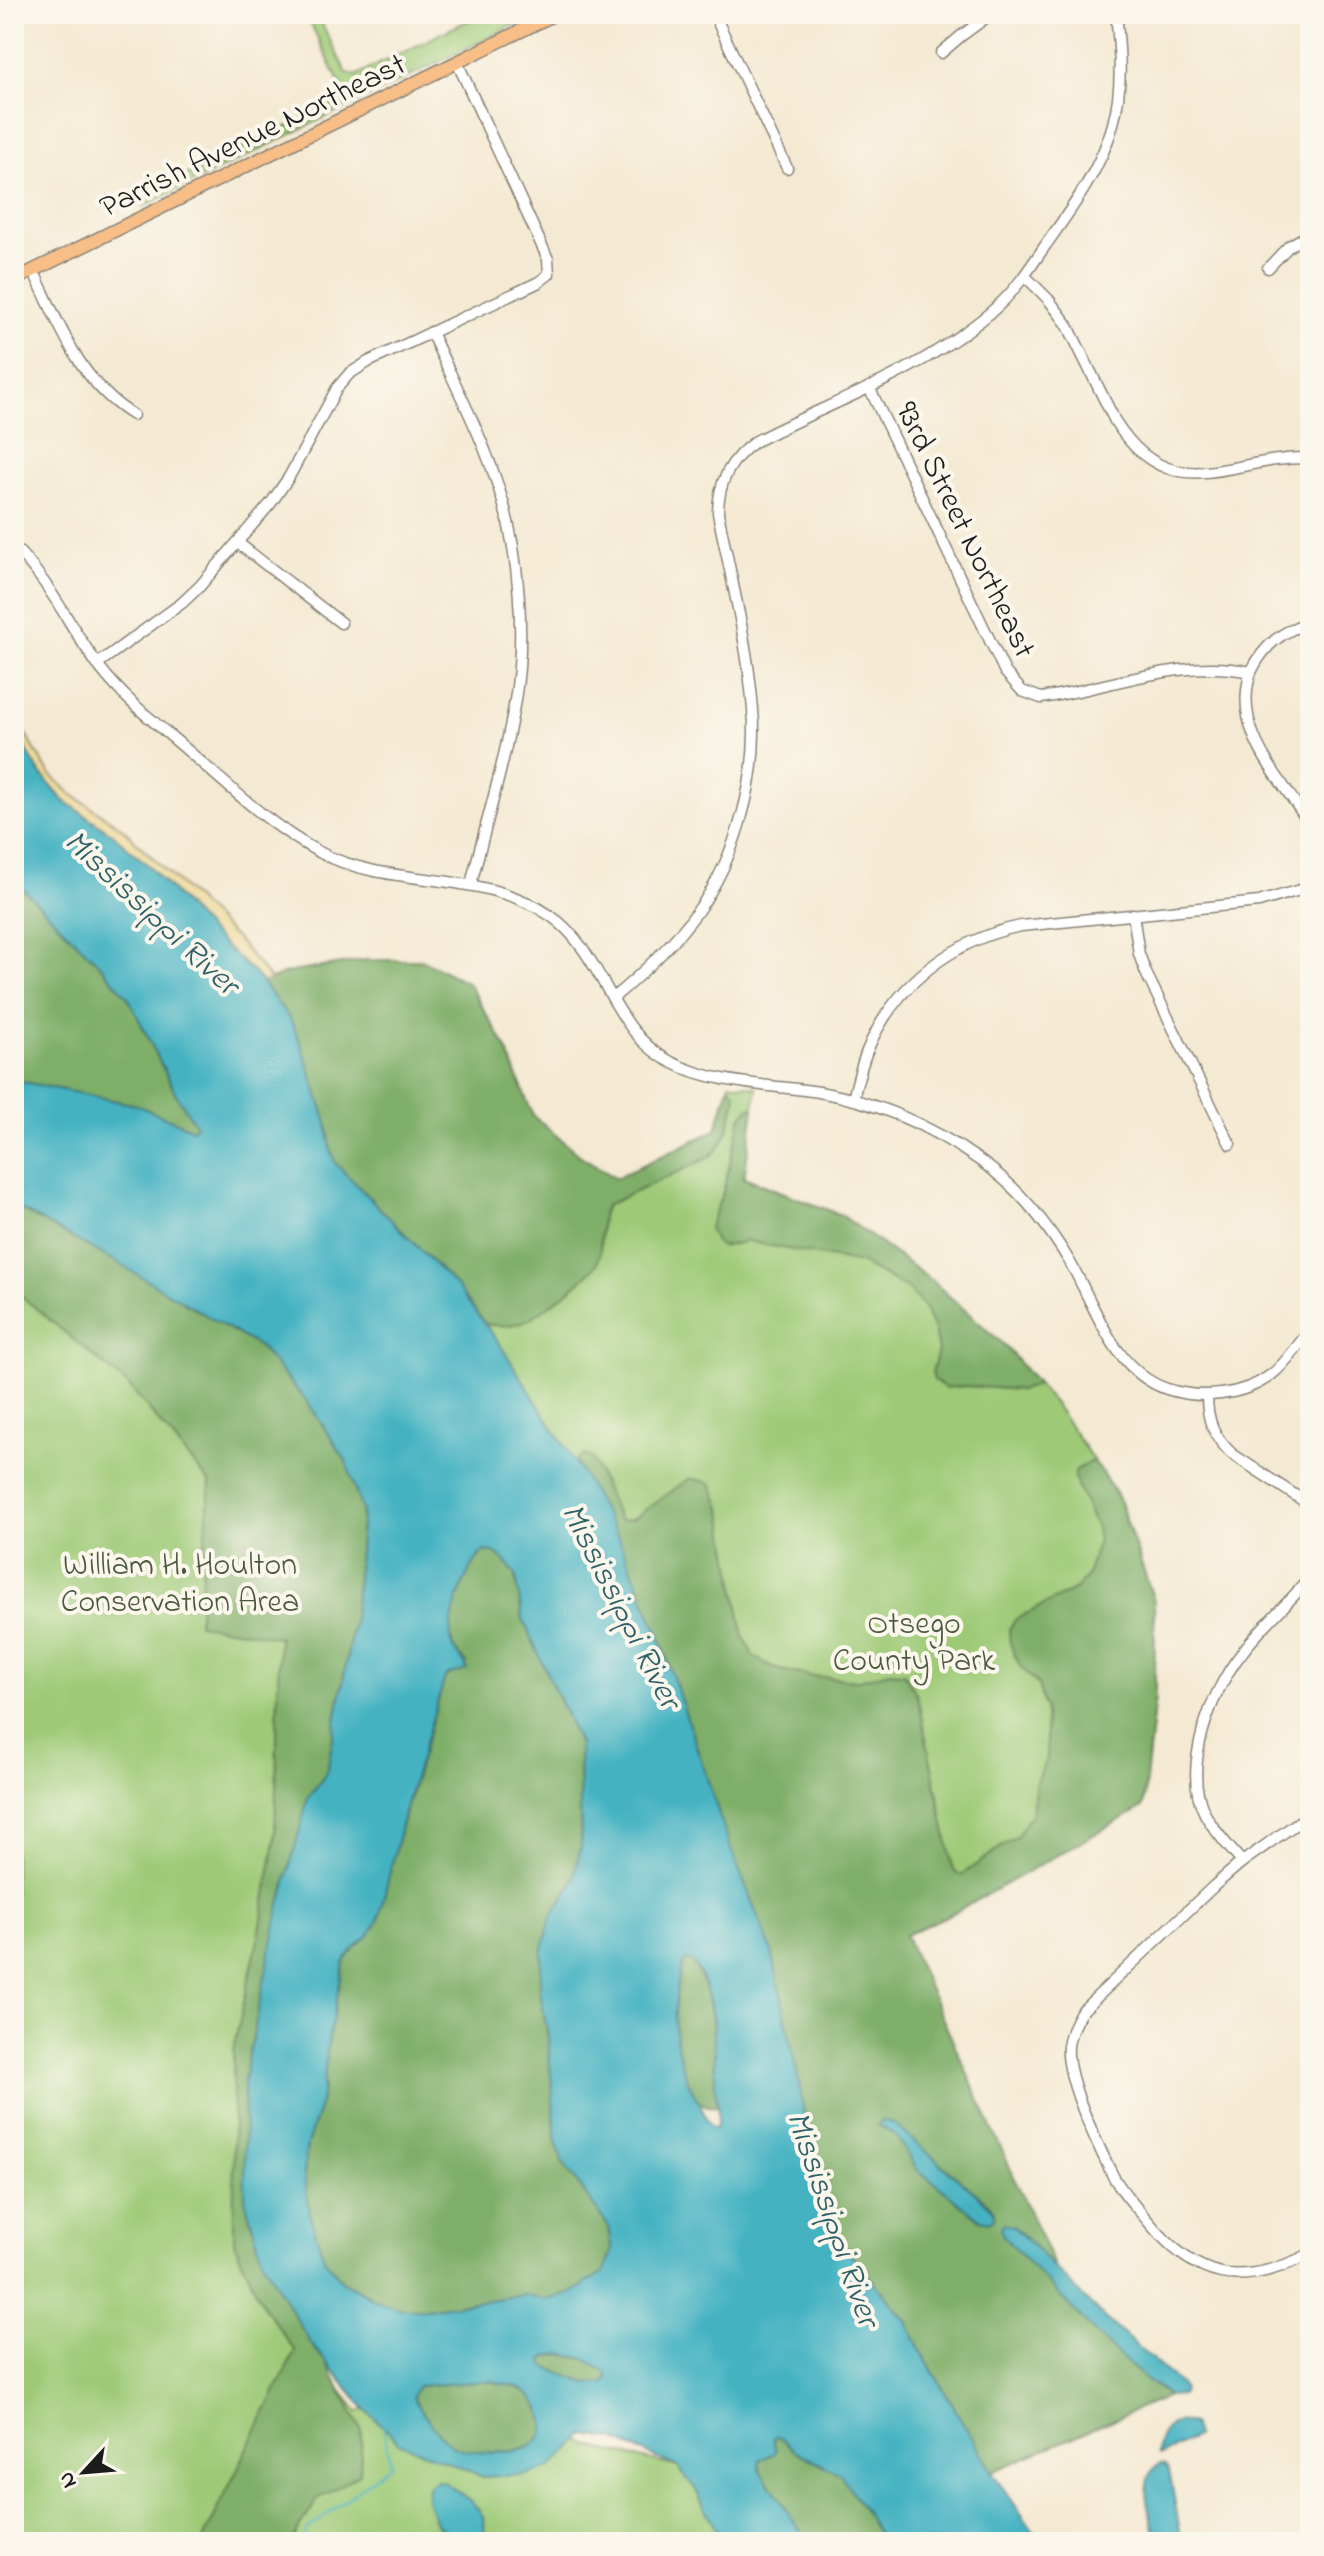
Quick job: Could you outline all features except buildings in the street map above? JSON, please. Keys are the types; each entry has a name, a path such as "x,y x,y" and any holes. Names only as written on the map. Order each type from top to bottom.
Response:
{"main road":[{"name":"Parrish Avenue Northeast","path":"14,280 555,14"}],"street":[{"path":"714,14 787,168"},
{"path":"941,53 991,14"},
{"path":"613,998 667,949 700,909 723,864 746,796 753,749 754,713 747,659 718,513 721,485 734,461 756,441 916,363 962,334 1002,302 1025,276 1070,210 1100,161 1108,141 1118,97 1116,14"},
{"path":"97,664 190,596 238,543 286,481 327,403 348,376 368,362 539,282 549,274 548,259 457,62"},
{"path":"1268,268 1289,246 1310,234"},
{"path":"33,270 86,372 114,404 133,415"},
{"path":"1025,276 1059,312 1125,438 1148,459 1176,471 1202,474 1286,457 1310,458"},
{"path":"431,332 496,481 508,522 517,574 519,647 516,697 471,884"},
{"name":"93rd Street Northeast","path":"869,387 1005,672 1022,691 1041,698 1197,668 1251,672"},
{"path":"238,543 341,623"},
{"path":"14,547 54,596 97,664 133,703 253,807 296,838 323,854 358,868 471,884 529,904 554,918 573,934 643,1043 667,1061 687,1070 853,1099 921,1124 984,1163 1017,1193 1048,1228 1074,1268 1120,1354 1153,1383 1168,1389 1207,1395 1238,1391 1269,1377 1310,1331"},
{"path":"1310,622 1293,627 1275,638 1263,651 1251,672 1245,696 1250,727 1265,757 1310,825"},
{"path":"853,1099 865,1054 900,995 934,963 963,946 1002,930 1259,902 1310,887"},
{"path":"1133,914 1139,954 1146,973 1230,1144"},
{"path":"1207,1395 1208,1419 1223,1445 1310,1505"},
{"path":"1242,1862 1204,1812 1195,1785 1199,1745 1223,1681 1243,1650 1310,1577"},
{"path":"1310,1814 1215,1885 1081,2012 1071,2030 1068,2048 1072,2078 1113,2176 1157,2233 1188,2260 1204,2268 1232,2275 1258,2274 1274,2271 1310,2254"}],"green space":[{"path":"306,14 317,14 346,72 355,76 481,14 537,14 144,206 135,187 154,186 182,177 341,101 344,92"},
{"path":"14,880 128,997 176,1094 197,1125 193,1129 136,1105 14,1080"},
{"name":"Otsego County Park","path":"367,960 422,960 468,983 506,1048 533,1116 579,1155 616,1178 716,1130 730,1083 757,1087 744,1177 841,1215 931,1280 1003,1344 1056,1406 1118,1496 1154,1601 1155,1696 1143,1807 957,1911 781,1992 501,1346 457,1287 355,1183 263,983 286,973"},
{"path":"367,960 422,960 468,983 506,1048 533,1116 579,1155 616,1178 716,1130 729,1087 736,1098 724,1139 708,1158 607,1205 602,1218 596,1265 561,1296 522,1322 485,1324 457,1287 336,1164 327,1123 302,1046 290,1019 263,983 286,973"},
{"path":"750,1107 754,1108 744,1178 841,1215 931,1280 1003,1344 1038,1385 1020,1390 966,1386 945,1388 934,1380 932,1372 938,1351 934,1330 924,1307 908,1289 860,1263 746,1241 722,1247 715,1242 709,1228 723,1192 741,1118"},
{"path":"14,1206 113,1260 261,1348 309,1404 346,1461 362,1510 354,1619 327,1773 308,1798 245,2199 263,2262 311,2344 325,2360 362,2431 360,2473 318,2499 290,2542 202,2542 295,2351 263,2306 234,2243 233,2050 260,1931 275,1840 279,1637 198,1624 210,1483 129,1386 14,1290"},
{"name":"William H. Houlton Conservation Area","path":"14,1218 308,1423 266,2298 358,2412 418,2386 521,2393 589,2446 678,2467 696,2490 722,2542 14,2542"},
{"path":"585,1455 592,1458 618,1518 623,1521 634,1518 690,1478 711,1483 722,1510 743,1635 753,1656 776,1669 811,1676 858,1680 890,1672 904,1673 917,1695 953,1868 961,1875 1017,1836 1032,1813 1036,1781 1047,1758 1045,1709 1038,1685 1014,1654 1009,1629 1016,1619 1076,1589 1087,1576 1098,1540 1096,1528 1074,1478 1076,1470 1093,1460 1117,1496 1154,1601 1155,1696 1143,1807 957,1911 905,1935 1056,2270 1013,2226 1003,2236 1158,2389 1169,2396 992,2472 919,2348 908,2323 846,2248 816,2188 798,2078 772,1952 730,1847 658,1632 619,1540 577,1460","holes":["893,2123 990,2205 994,2212 981,2220 917,2169 897,2137 879,2125"]},
{"path":"484,1551 494,1553 505,1561 516,1575 522,1617 579,1744 581,1846 573,1882 551,1918 540,1991 548,2037 556,2140 562,2161 608,2226 612,2251 604,2272 570,2294 546,2300 524,2295 425,2309 402,2309 380,2302 343,2282 324,2259 311,2220 304,2175 307,2144 321,2103 329,2036 344,1963 355,1947 369,1935 445,1677 453,1672 462,1672 467,1663 452,1643 452,1621 465,1581"},
{"path":"685,1960 693,1962 708,1997 718,2106 707,2106 695,2097 678,2054 674,2005 679,1974"},
{"path":"561,2354 585,2359 606,2372 608,2378 605,2383 588,2384 545,2367 543,2360"},
{"path":"490,2381 515,2386 537,2404 544,2420 544,2429 534,2444 505,2452 457,2448 441,2436 414,2401 413,2394 418,2386"},
{"path":"776,2436 795,2451 840,2474 884,2542 810,2542 760,2469 759,2461 776,2452 773,2438"}],"sand":[{"path":"14,715 49,773 70,793 122,828 240,943 271,980 263,983 150,867 111,833 62,799 40,773 14,729"}],"water":[{"name":"Mississippi River","path":"14,729 40,773 62,799 111,833 150,867 209,931 255,974 290,1019 327,1123 336,1164 457,1287 501,1346 580,1470 619,1539 658,1632 730,1847 772,1952 798,2078 816,2188 846,2248 908,2323 919,2348 992,2472 1041,2542 884,2542 840,2474 795,2451 776,2436 773,2438 776,2452 759,2461 760,2469 810,2542 722,2542 696,2490 678,2467 613,2439 584,2435 550,2468 525,2475 483,2477 400,2443 365,2409 311,2344 263,2262 245,2199 244,2080 279,1908 308,1798 327,1772 354,1619 362,1510 346,1461 309,1404 261,1348 113,1260 14,1206 14,1080 136,1105 193,1129 196,1125 176,1094 128,997 14,880","holes":["484,1551 494,1553 516,1575 522,1617 579,1744 581,1846 573,1883 551,1918 542,1952 540,1991 548,2037 556,2140 562,2161 608,2226 612,2251 604,2272 570,2294 546,2300 524,2295 425,2309 402,2309 380,2302 343,2282 324,2259 311,2220 304,2175 307,2144 321,2103 329,2036 344,1963 355,1947 369,1936 378,1921 406,1805 445,1677 467,1669 452,1643 452,1621 459,1594 477,1558","685,1960 693,1962 710,2005 718,2110 717,2126 714,2128 688,2081 679,2054 675,2026 679,1977","561,2354 585,2359 606,2372 608,2378 605,2383 588,2384 545,2367 543,2360","490,2381 515,2386 537,2404 544,2420 541,2437 534,2444 517,2451 479,2452 457,2448 442,2436 415,2401 413,2395 418,2386"]},
{"path":"882,2120 893,2123 990,2206 994,2219 988,2222 981,2220 917,2169 897,2137 879,2125"},
{"path":"1003,2224 1013,2226 1099,2313 1180,2384 1183,2390 1181,2395 1169,2396 1103,2341 1003,2236 1000,2228"},
{"path":"1179,2421 1192,2424 1196,2436 1158,2454 1163,2433 1169,2425"},
{"path":"1160,2464 1169,2470 1182,2542 1158,2542 1152,2523 1146,2489 1152,2471"},
{"path":"437,2481 444,2482 473,2503 483,2517 484,2535 461,2542 437,2525 427,2500 428,2487"}],"waterway":[{"path":"301,2542 308,2529 391,2464 383,2426"}]}
